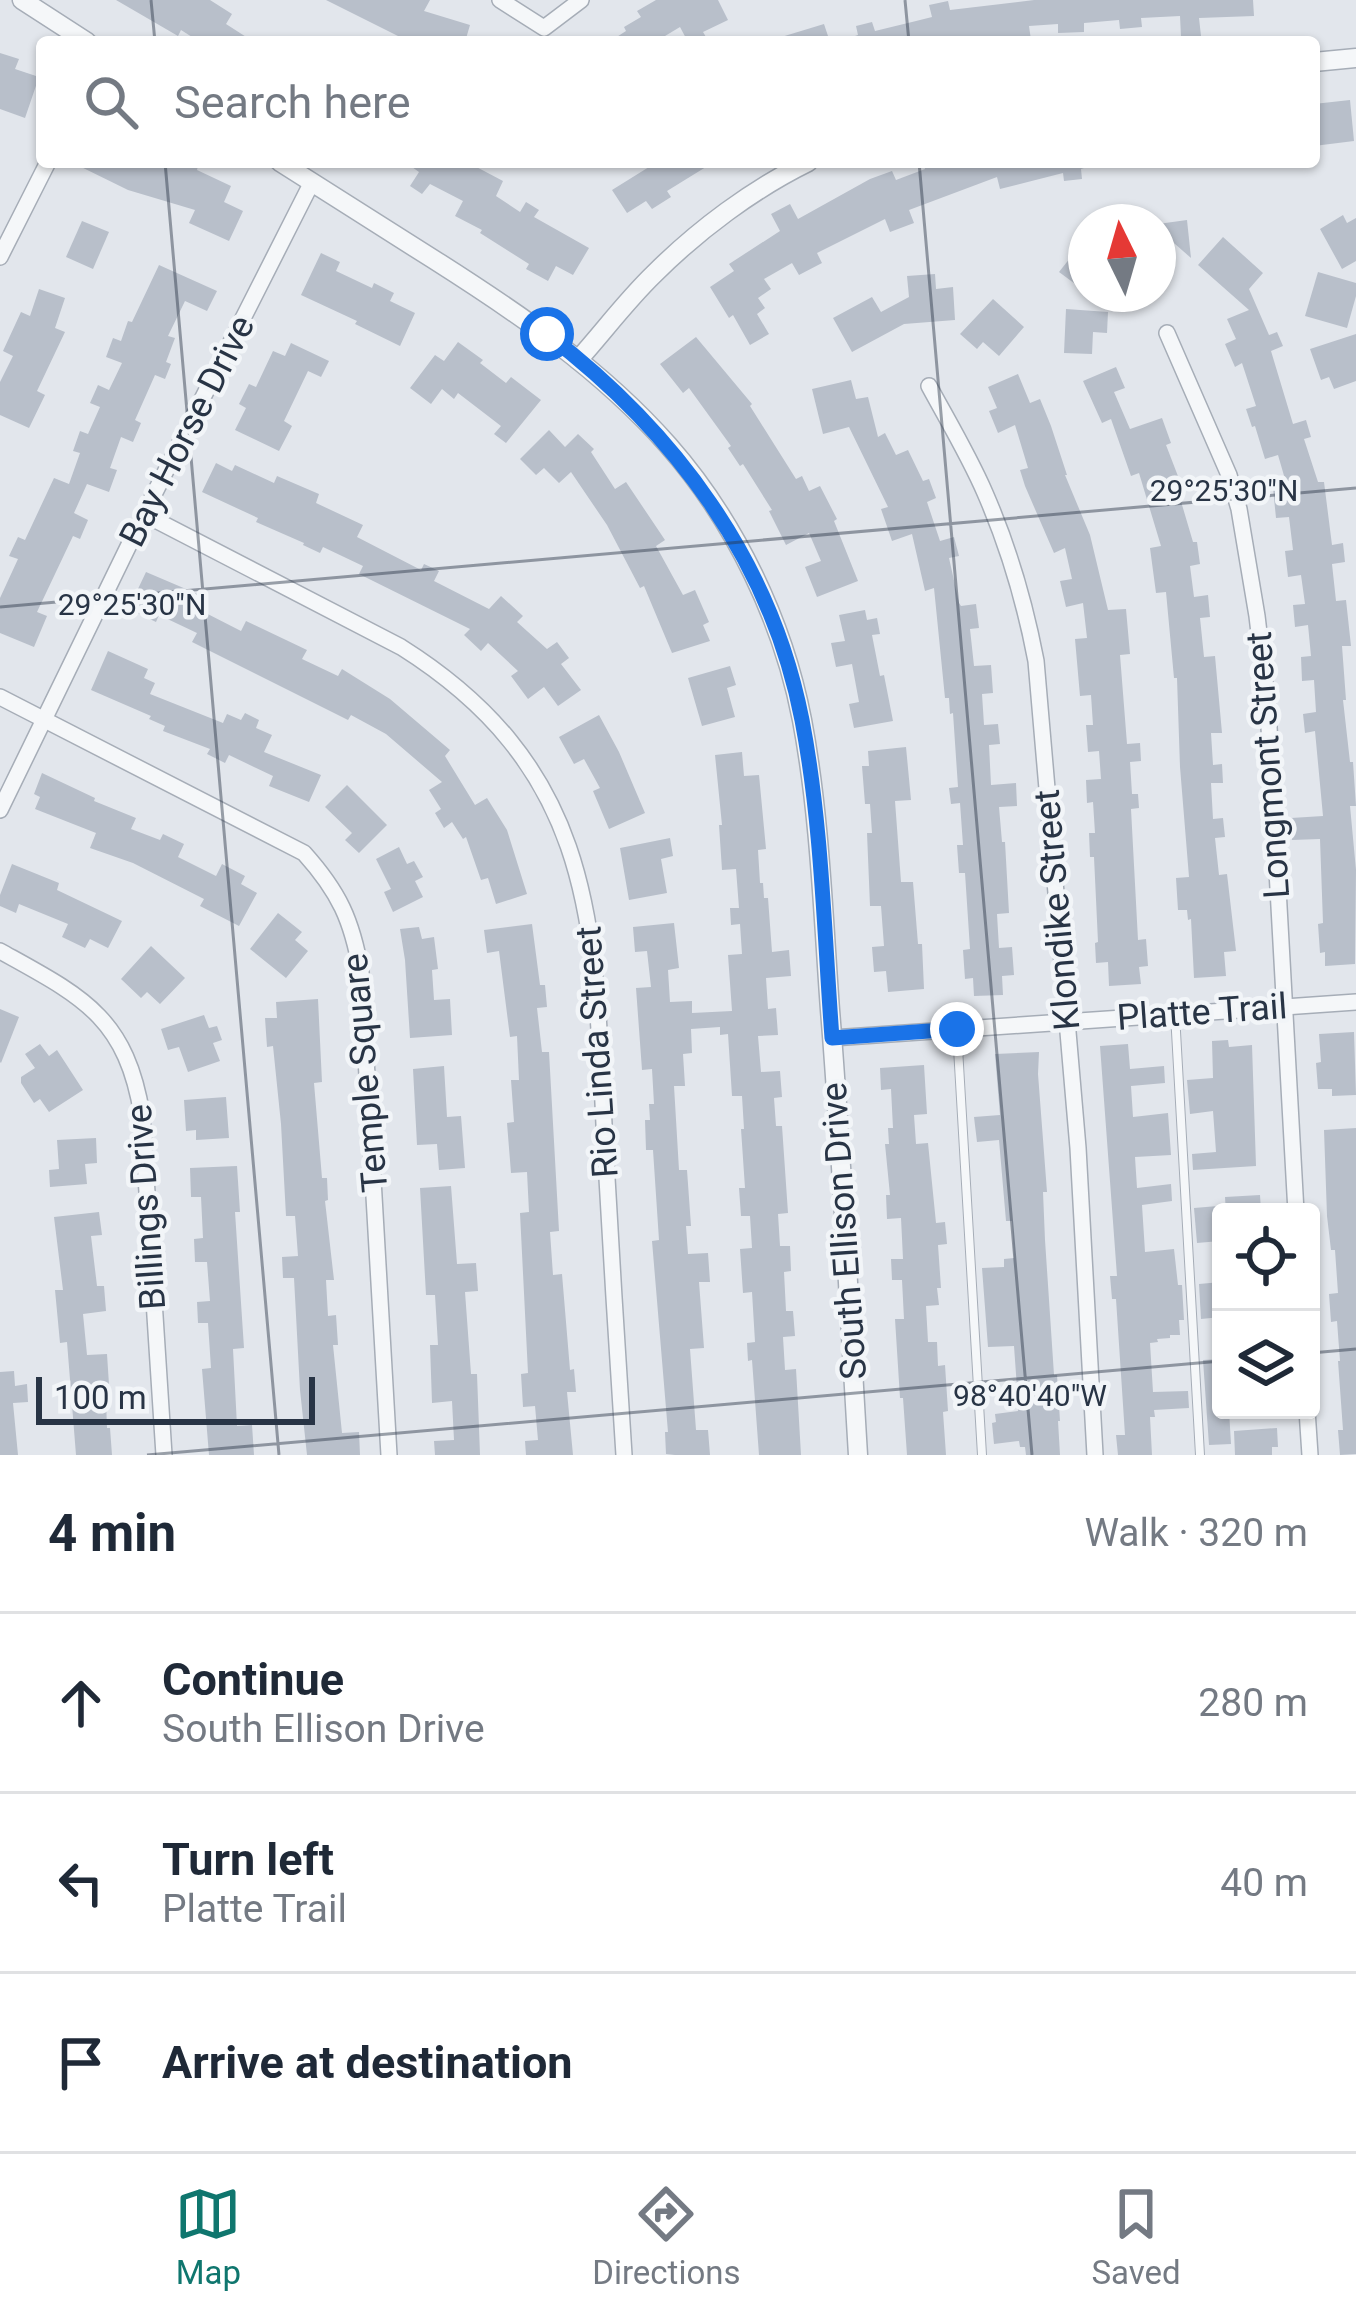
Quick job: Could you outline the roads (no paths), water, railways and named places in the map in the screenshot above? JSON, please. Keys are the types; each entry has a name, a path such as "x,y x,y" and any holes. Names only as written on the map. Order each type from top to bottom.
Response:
{"street":[{"path":"22,0 78,36"},
{"path":"500,0 544,28 581,0"},
{"path":"1320,61 1356,58"},
{"path":"0,257 45,168"},
{"name":"South Ellison Drive","path":"290,168 515,311 629,405 670,447 728,529 767,607 802,719 814,804 858,1455"},
{"path":"578,360 690,241 798,168"},
{"name":"Bay Horse Drive","path":"0,811 312,182"},
{"name":"Longmont Street","path":"1168,333 1215,439 1239,509 1257,616 1268,709 1295,1203"},
{"name":"Klondike Street","path":"929,386 983,489 1011,556 1036,661 1078,1148 1095,1455"},
{"name":"Rio Linda Street","path":"144,514 433,667 496,725 529,764 550,801 579,878 596,967 624,1455"},
{"name":"Temple Square","path":"0,697 304,853 344,904 361,972 389,1455"},
{"name":"Billings Drive","path":"0,951 78,995 104,1020 124,1052 138,1091 164,1455"},
{"name":"Platte Trail","path":"832,1038 1356,1002"},
{"path":"1308,1419 1310,1455"}],"lane":[{"path":"1174,1014 1201,1455"},
{"path":"957,1029 982,1455"}]}
